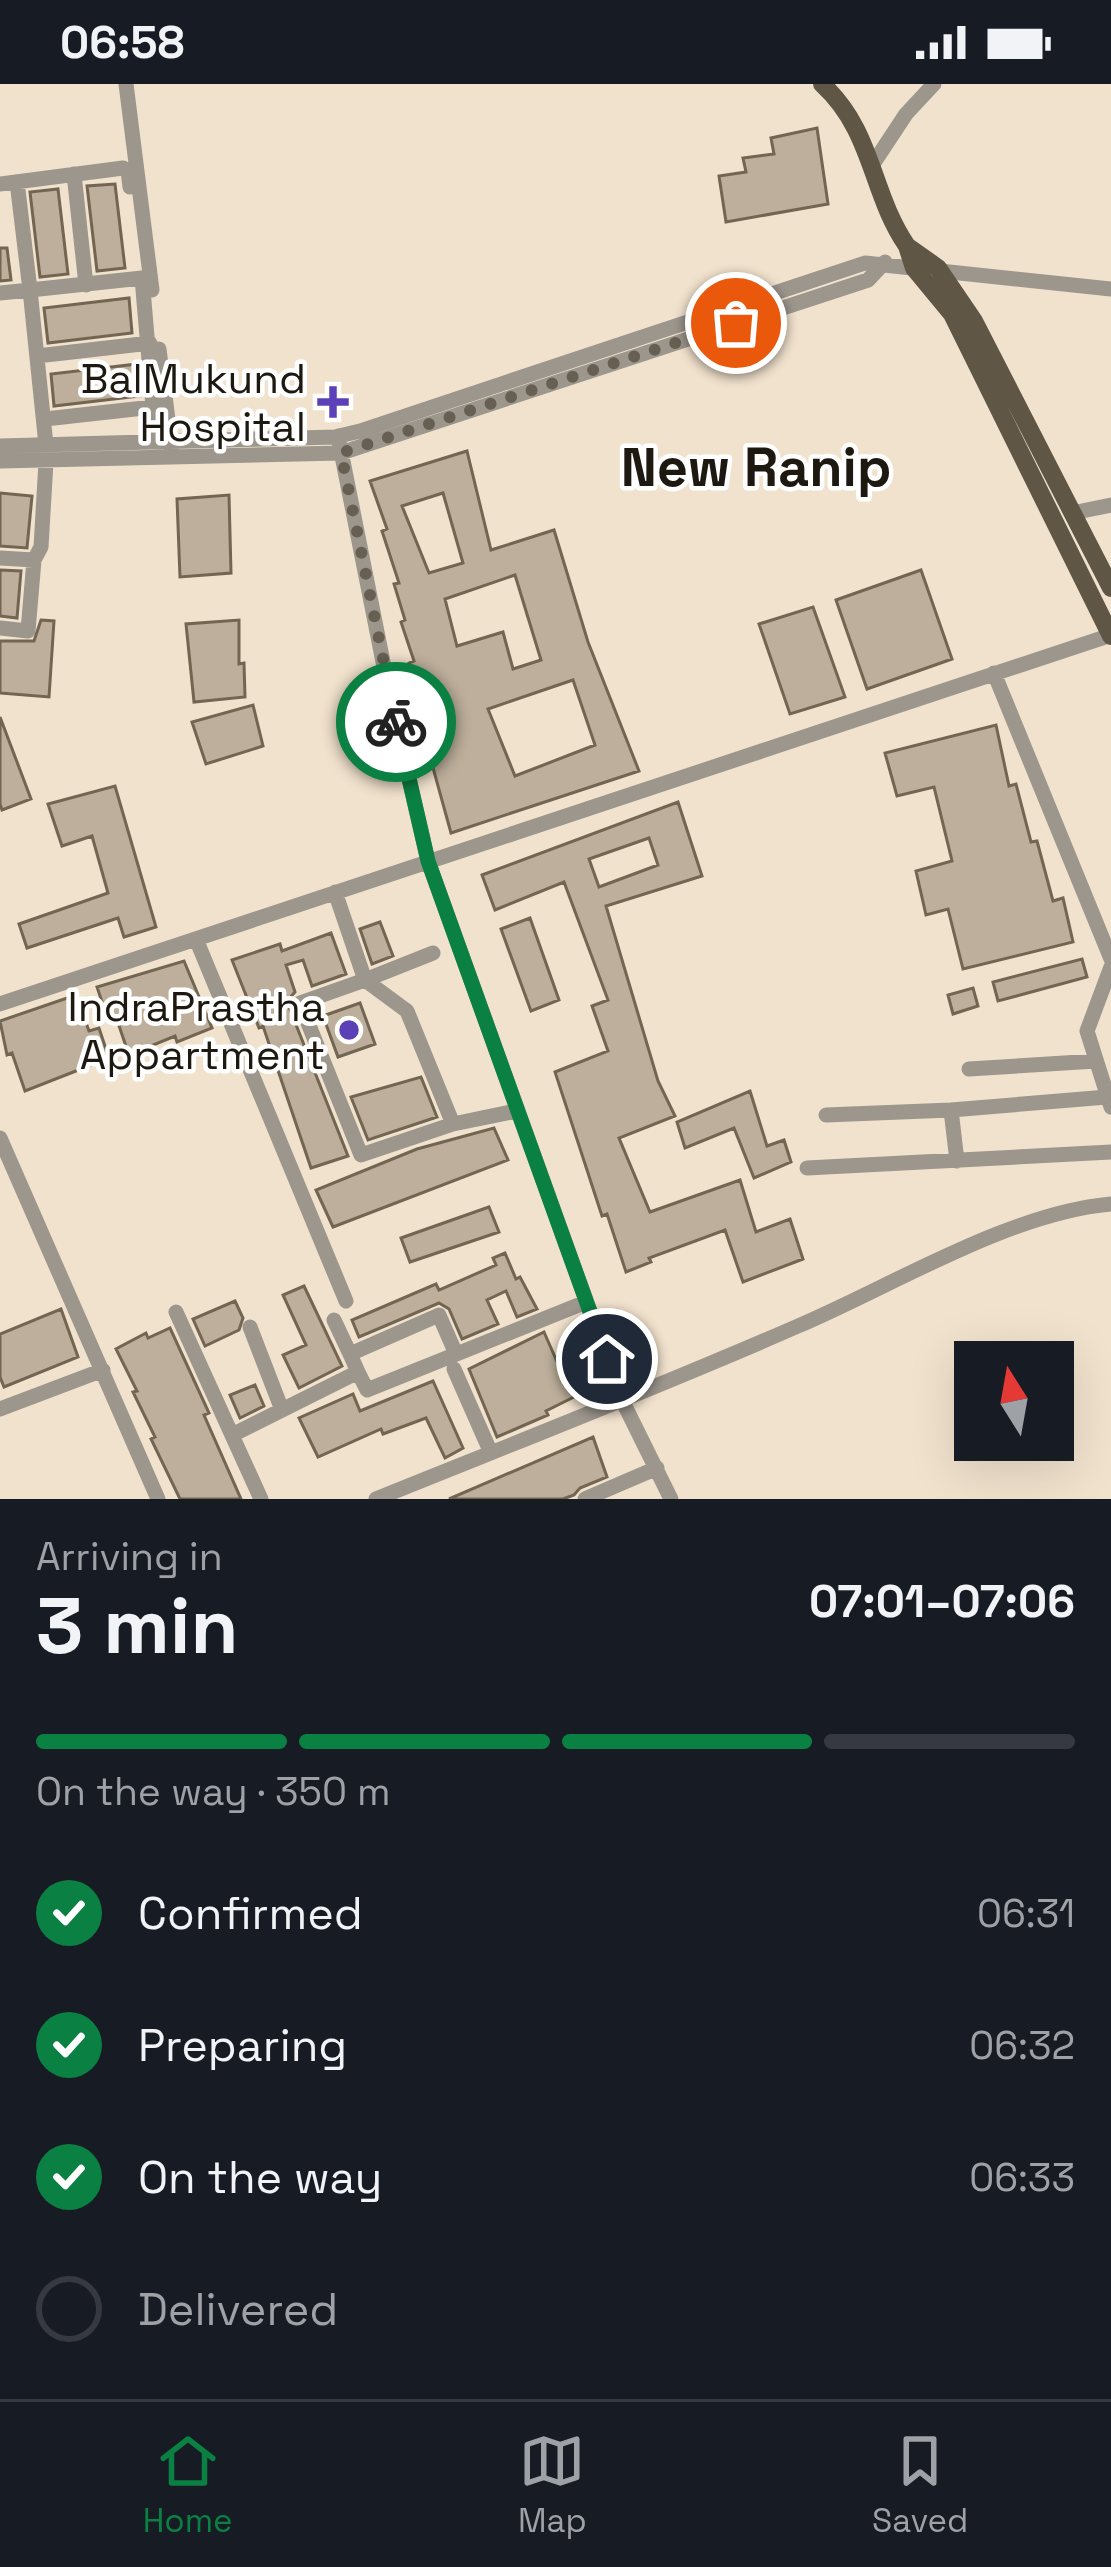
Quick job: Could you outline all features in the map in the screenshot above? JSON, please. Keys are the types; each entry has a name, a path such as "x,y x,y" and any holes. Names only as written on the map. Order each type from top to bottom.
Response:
{"main road":[{"path":"822,84 857,126 891,223 907,246 914,268 952,314 1111,635"},
{"path":"907,246 938,268 974,321 1111,588"}],"street":[{"path":"126,84 167,448"},
{"path":"873,164 934,84"},
{"path":"0,628 28,632 46,453 30,290 9,183 126,168 150,343 153,407 167,448"},
{"path":"74,174 86,285"},
{"path":"0,461 46,453 339,444 865,262 1111,289"},
{"path":"0,293 142,278"},
{"path":"38,356 150,343"},
{"path":"44,419 153,407"},
{"path":"339,444 428,861 622,1400 671,1499"},
{"path":"0,446 46,453 167,448"},
{"path":"1072,513 1111,505"},
{"path":"0,558 34,560"},
{"path":"0,1004 1111,635"},
{"path":"826,1115 1109,1102 1087,1031 1111,963 994,673"},
{"path":"335,892 364,980 407,1011 453,1124"},
{"path":"196,939 346,1301"},
{"path":"433,953 300,1003 361,1155 453,1124 516,1111"},
{"path":"970,1069 1096,1061"},
{"path":"951,1111 956,1161"},
{"path":"0,1138 158,1499"},
{"path":"807,1168 1111,1152"},
{"path":"376,1499 800,1326 997,1236 1061,1212 1111,1204"},
{"path":"334,1320 367,1390 455,1361 586,1302"},
{"path":"176,1312 261,1499"},
{"path":"350,1354 439,1316 490,1453"},
{"path":"250,1327 282,1410"},
{"path":"0,1409 103,1370"},
{"path":"232,1435 358,1372"},
{"path":"586,1499 657,1468"}],"building":[{"path":"817,128 828,204 726,222 719,176 746,172 743,158 774,154 771,138"},
{"path":"115,184 125,268 97,271 87,186"},
{"path":"58,189 68,274 40,277 30,192"},
{"path":"0,248 7,248 11,280 0,281"},
{"path":"129,298 132,333 48,343 44,308"},
{"path":"137,364 140,396 54,406 51,374"},
{"path":"467,451 491,550 554,530 588,642 639,771 451,833 427,746 435,743 409,663 414,661 401,622 405,620 394,584 399,583 382,531 387,529 370,481","holes":["443,493 463,563 429,573 402,506","515,575 541,660 513,669 503,632 457,646 445,599","573,680 595,745 515,776 488,709"]},
{"path":"0,493 32,496 27,548 0,546"},
{"path":"229,495 231,573 180,577 177,499"},
{"path":"0,570 21,571 17,618 0,616"},
{"path":"921,570 952,659 867,689 836,600"},
{"path":"813,607 845,697 790,714 759,624"},
{"path":"41,620 54,621 49,697 0,693 0,641 34,641"},
{"path":"239,620 245,697 194,702 186,624"},
{"path":"253,705 263,746 206,764 192,722"},
{"path":"0,717 31,799 2,810 0,804"},
{"path":"996,725 1009,786 1016,784 1053,901 1063,898 1073,942 963,969 948,909 926,915 916,871 952,861 934,787 897,796 885,753"},
{"path":"115,786 156,927 124,937 118,918 27,948 19,924 108,893 92,836 62,846 48,804"},
{"path":"678,802 702,876 606,906 658,1081 675,1116 619,1138 650,1212 740,1180 756,1232 790,1219 803,1259 743,1282 725,1230 649,1258 651,1262 626,1272 607,1214 602,1216 555,1072 608,1051 592,1006 608,1000 564,882 495,910 482,875","holes":["649,838 658,865 599,887 589,859"]},
{"path":"530,918 559,1000 531,1011 501,929"},
{"path":"380,922 393,956 372,964 360,929"},
{"path":"331,933 346,974 312,986 303,960 286,965 295,992 289,1007 348,1156 311,1168 263,1026 259,1028 232,960 280,944 282,951"},
{"path":"1082,959 1087,977 998,1001 993,982"},
{"path":"184,961 212,1028 177,1042 175,1036 129,1055 116,1017 108,1020 97,987"},
{"path":"973,988 978,1006 953,1014 948,995"},
{"path":"76,995 89,1031 99,1028 109,1058 25,1091 12,1053 7,1055 0,1021"},
{"name":"IndraPrastha Appartment","path":"360,1003 375,1044 338,1057 323,1016"},
{"path":"421,1077 437,1117 368,1140 351,1097"},
{"path":"750,1091 767,1146 784,1140 791,1162 754,1178 734,1128 685,1148 677,1122"},
{"path":"494,1128 508,1160 333,1227 316,1190 417,1149"},
{"path":"489,1207 499,1232 410,1262 401,1238"},
{"path":"505,1253 537,1309 517,1317 506,1291 487,1300 498,1324 462,1339 449,1309 439,1303 359,1337 352,1320 436,1284 439,1290 496,1265 493,1258"},
{"path":"304,1286 342,1366 299,1388 283,1355 306,1345 283,1295"},
{"path":"235,1301 243,1318 239,1330 205,1346 193,1319"},
{"path":"61,1309 78,1357 4,1387 0,1334"},
{"path":"170,1328 241,1499 180,1499 151,1439 155,1437 116,1349 146,1333 148,1338"},
{"path":"544,1332 562,1373 585,1362 598,1389 497,1437 469,1369"},
{"path":"433,1381 463,1448 445,1458 426,1418 383,1434 381,1429 318,1457 299,1418 353,1394 360,1411"},
{"path":"255,1385 264,1406 240,1418 230,1395"},
{"path":"593,1437 607,1477 574,1495 563,1499 449,1499"}],"way so far":[{"path":"396,722 341,453 736,323"}],"place":[{"name":"BalMukund Hospital","path":"333,402"},
{"name":"IndraPrastha Appartment","path":"349,1030"}],"district":[{"name":"New Ranip","path":"756,467"}],"route":[{"path":"396,722 428,861 607,1359"}]}
